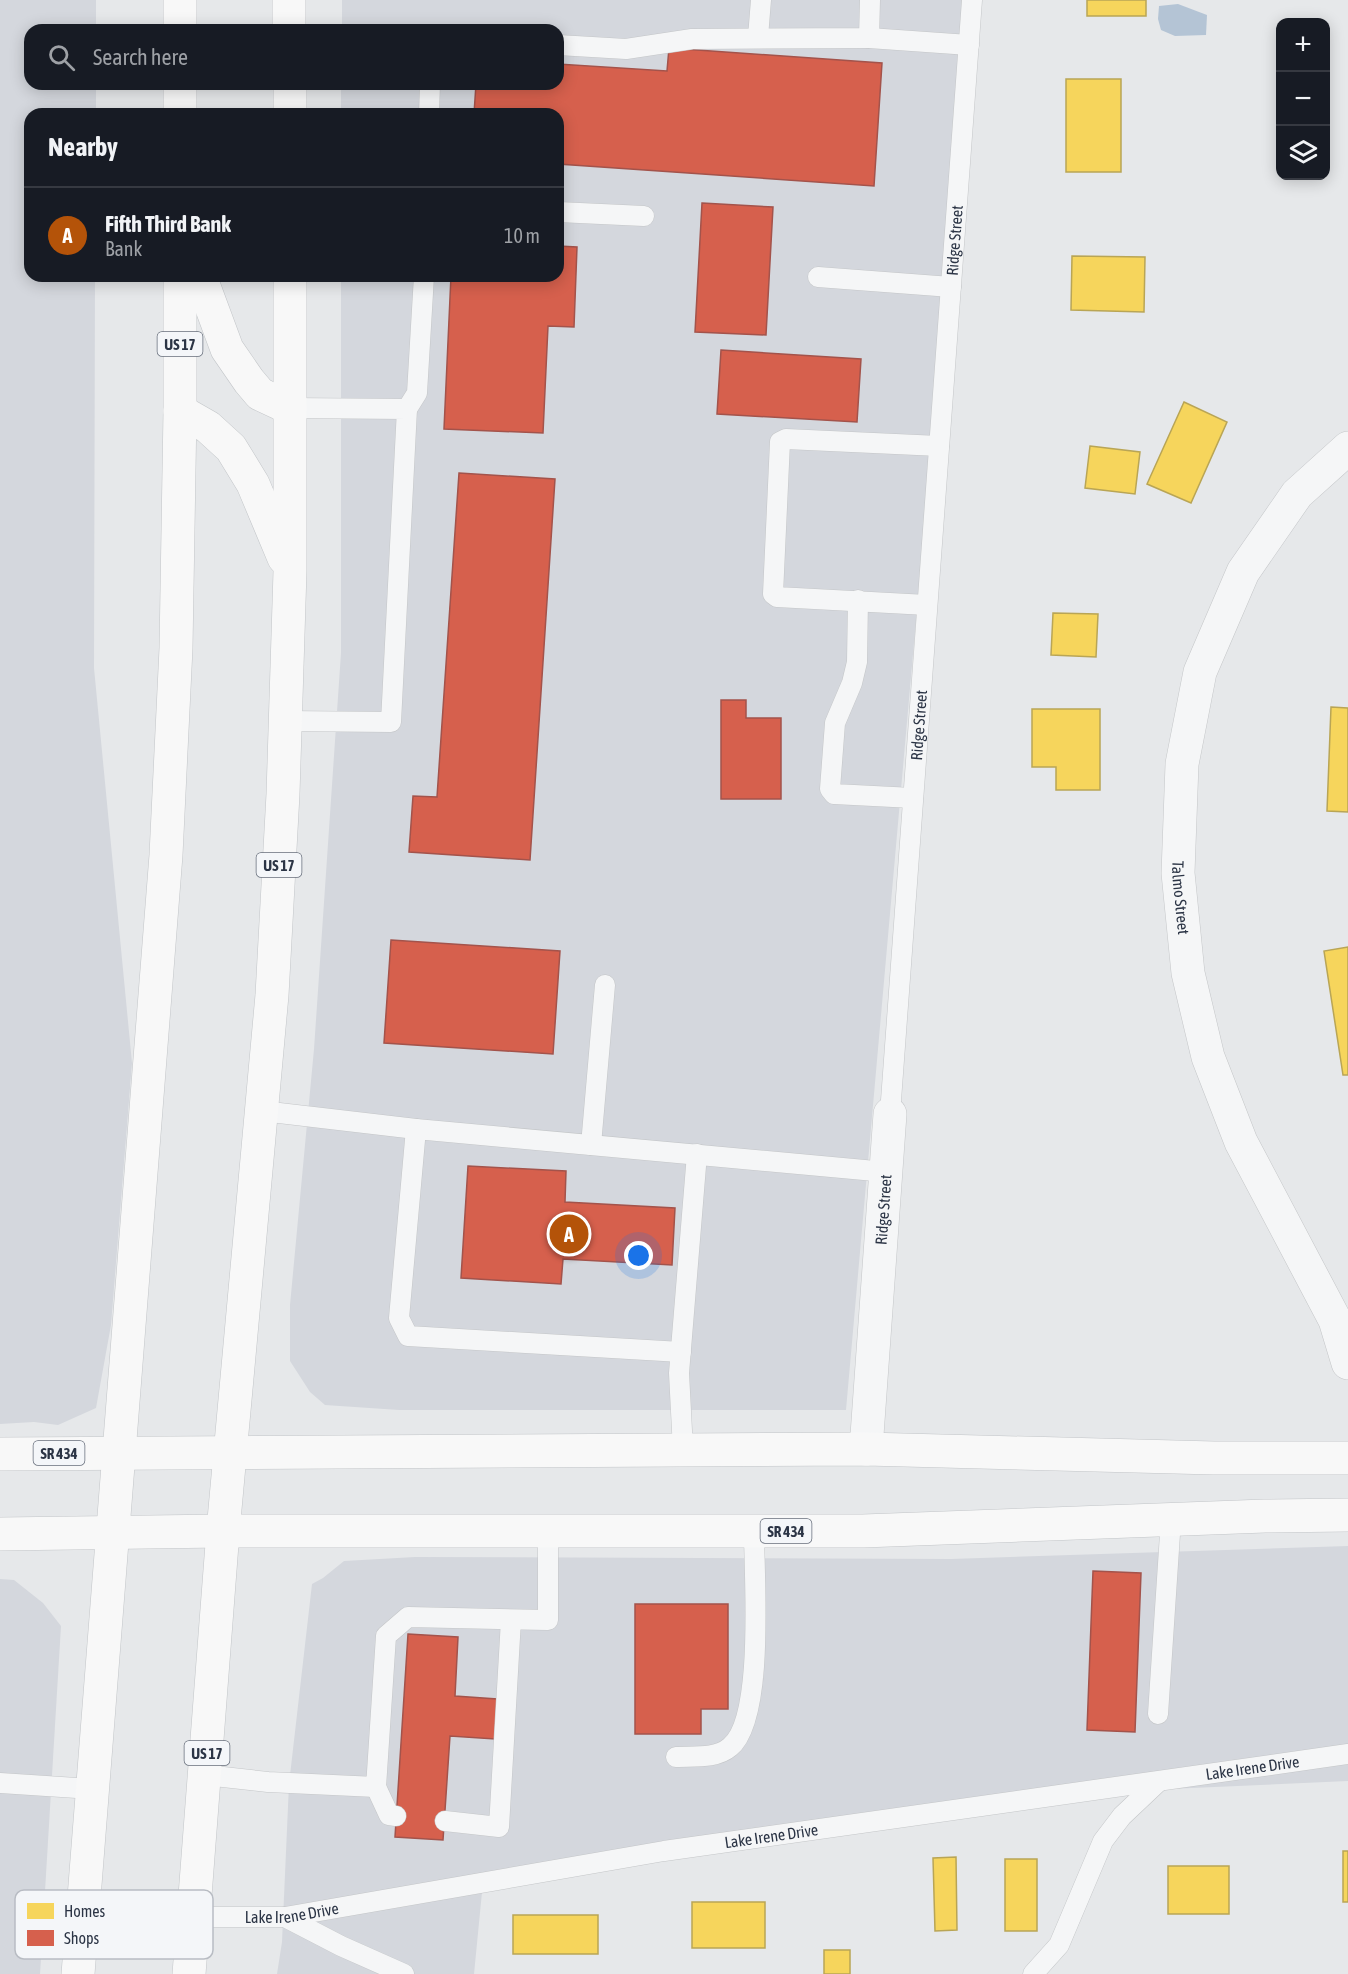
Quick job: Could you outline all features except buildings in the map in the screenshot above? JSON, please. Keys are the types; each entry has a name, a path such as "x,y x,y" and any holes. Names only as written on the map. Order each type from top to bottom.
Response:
{"main road":[{"path":"180,0 180,24"},
{"path":"289,0 289,24"},
{"path":"180,90 180,108"},
{"path":"290,90 290,108"},
{"name":"US 17","path":"84,1890 166,855 176,648 180,282"},
{"path":"202,282 227,349 249,381 260,394 290,408"},
{"name":"US 17","path":"196,1890 223,1531 273,983 290,571 290,282"},
{"path":"180,411 208,427 231,447 253,484 290,571"},
{"name":"SR 434","path":"0,1454 866,1449 1203,1458 1348,1458"},
{"name":"SR 434","path":"0,1534 223,1531 863,1531 1171,1519 1348,1515"},
{"name":"US 17","path":"78,1974 79,1959"},
{"name":"US 17","path":"189,1974 190,1959"}],"street":[{"name":"Talmo Street","path":"1348,448 1297,494 1243,572 1200,672 1182,764 1178,873 1188,973 1208,1057 1241,1142 1335,1320 1348,1363"},
{"name":"Ridge Street","path":"866,1449 890,1114"}],"lane":[{"path":"758,38 761,0"},
{"path":"869,38 870,0"},
{"name":"Ridge Street","path":"890,1114 972,0"},
{"path":"564,45 626,49 692,39 758,38 869,38 969,45"},
{"path":"429,108 430,90"},
{"path":"564,212 644,216"},
{"path":"818,277 951,287"},
{"path":"285,721 391,722 407,409 417,393 424,282"},
{"path":"290,408 407,409"},
{"path":"927,605 777,597 773,594 780,442 786,439 939,446"},
{"path":"858,600 857,662 852,683 835,723 830,789 834,794 913,798"},
{"path":"591,1145 605,985"},
{"path":"262,1111 416,1129 886,1172"},
{"path":"416,1129 399,1318 408,1336 681,1352"},
{"path":"683,1450 679,1373 697,1154"},
{"path":"1158,1714 1171,1519"},
{"path":"396,1816 389,1815 376,1787 386,1636 408,1617 549,1620 548,1531"},
{"path":"676,1757 715,1755 729,1748 738,1739 745,1721 752,1692 754,1659 754,1531"},
{"path":"445,1821 499,1827 511,1620"},
{"name":"Lake Irene Drive","path":"213,1917 285,1917 664,1851 1348,1754"},
{"path":"205,1775 268,1782 376,1787"},
{"path":"1033,1974 1059,1945 1102,1841 1122,1816 1158,1782"},
{"path":"0,1783 92,1790"},
{"path":"285,1917 361,1956 404,1974"}],"shaded area":[{"path":"0,0 96,0 96,24 24,24 24,90 96,90 96,108 24,108 24,282 95,282 94,668 132,1063 111,1325 96,1408 58,1425 34,1422 0,1424"},
{"path":"342,0 971,0 846,1410 399,1410 325,1405 310,1392 290,1361 290,1305 314,1049 341,653 341,282 564,282 564,108 341,108 341,90 564,90 564,24 342,24"},
{"path":"1348,1546 1348,1781 1169,1789 810,1825 483,1882 474,1974 277,1974 282,1942 289,1784 312,1584 344,1561 415,1557 951,1559"},
{"path":"0,1579 14,1580 43,1603 61,1626 45,1890 15,1890 15,1959 41,1959 40,1974 0,1974"}],"water":[{"path":"1178,4 1207,15 1206,35 1175,36 1161,30 1158,19 1159,6"}],"place":[{"name":"Fifth Third Bank","path":"569,1234"}]}
